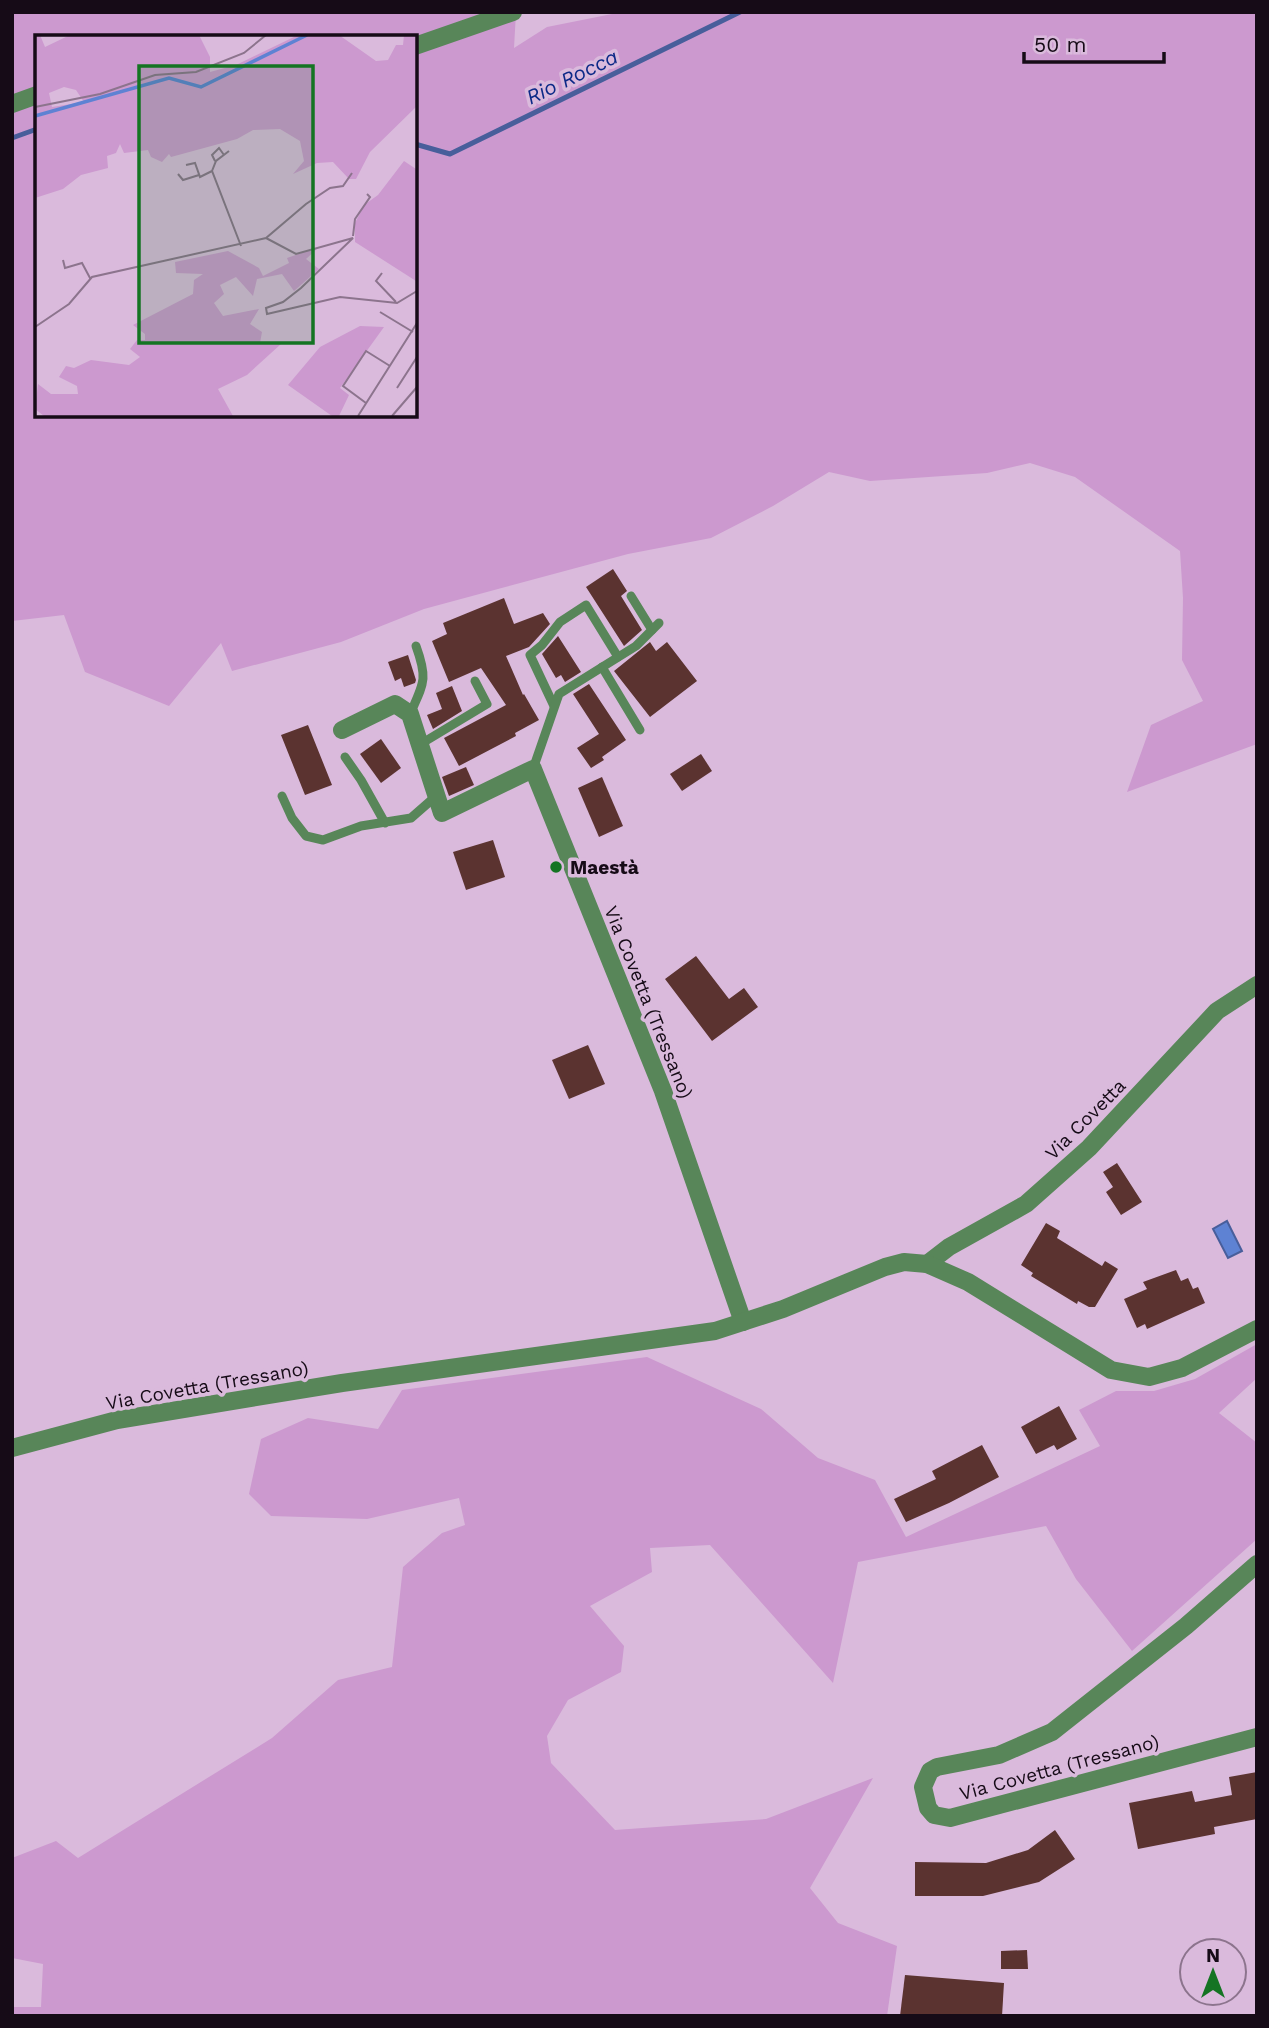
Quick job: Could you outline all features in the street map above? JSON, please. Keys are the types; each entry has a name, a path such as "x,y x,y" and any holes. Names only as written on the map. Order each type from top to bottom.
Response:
{"street":[{"path":"416,46 513,12"},
{"path":"12,104 35,96"},
{"path":"342,730 395,704 410,714 442,813 533,769"},
{"name":"Via Covetta (Tressano)","path":"533,769 663,1091 743,1322"},
{"name":"Via Covetta","path":"927,1264 949,1247 1027,1204 1089,1148 1217,1011 1257,985"},
{"name":"Via Covetta (Tressano)","path":"12,1448 131,1418 342,1383 715,1331 783,1309 885,1267 904,1262 927,1264 968,1282 1024,1319 1111,1370 1149,1377 1182,1368 1257,1329"},
{"name":"Via Covetta (Tressano)","path":"1257,1564 1186,1626 1052,1732 999,1755 937,1766 926,1776 923,1787 928,1808 934,1815 950,1818 1257,1737"}],"lane":[{"path":"533,769 559,694 636,646 655,626 631,596"},
{"path":"554,706 530,655 542,645 559,622 586,605 618,657"},
{"path":"410,714 422,686 425,671 416,646"},
{"path":"602,667 640,730"},
{"path":"419,745 487,704 475,681"},
{"path":"345,757 385,822"},
{"path":"282,796 292,818 306,836 323,840 361,826 411,818 435,797"}],"shaded area":[{"path":"12,12 516,12 514,48 547,27 622,12 1257,12 1257,744 1127,792 1151,725 1203,701 1182,660 1183,598 1180,551 1075,477 1030,463 987,473 870,481 829,472 773,506 711,538 628,554 424,609 341,642 232,671 221,643 169,706 85,672 64,615 12,621"},
{"path":"1257,1344 1257,1378 1219,1413 1257,1443 1257,1539 1132,1651 1076,1579 1046,1526 858,1562 833,1683 710,1545 650,1548 652,1572 590,1606 624,1646 621,1672 568,1700 547,1736 551,1763 615,1830 766,1819 873,1778 810,1888 838,1923 897,1946 887,2016 12,2016 12,2007 41,2007 43,1964 12,1958 12,1858 56,1841 78,1858 272,1738 338,1680 392,1667 403,1567 442,1533 465,1525 459,1498 367,1519 271,1516 249,1494 261,1439 308,1418 378,1429 402,1390 647,1357 761,1409 818,1458 875,1480 906,1537 1100,1446 1079,1410 1116,1391 1154,1391 1195,1379"}],"water":[{"path":"1227,1221 1242,1251 1228,1258 1213,1229"}],"building":[{"path":"613,569 627,591 621,596 642,630 624,646 586,587"},
{"path":"504,598 514,624 543,613 550,624 529,647 506,656 523,695 539,720 515,733 516,736 459,766 444,738 506,705 481,668 449,682 432,641 447,634 443,623"},
{"path":"558,636 581,672 565,682 561,675 556,678 542,654"},
{"path":"650,642 656,651 667,642 697,681 650,717 614,671"},
{"path":"408,655 416,680 404,687 401,678 395,681 388,662"},
{"path":"589,684 626,740 591,768 577,748 599,734 573,694"},
{"path":"452,686 462,711 433,729 427,715 442,709 436,693"},
{"path":"308,725 332,785 305,795 281,735"},
{"path":"381,739 401,768 381,783 360,754"},
{"path":"701,754 712,771 682,791 670,774"},
{"path":"466,767 474,785 449,796 442,777"},
{"path":"602,777 623,826 599,837 578,788"},
{"path":"493,840 505,877 466,890 453,852"},
{"path":"696,956 729,999 744,988 758,1007 712,1041 665,979"},
{"path":"588,1045 605,1084 569,1099 552,1060"},
{"path":"1117,1163 1142,1202 1121,1215 1106,1192 1113,1187 1103,1172"},
{"path":"1046,1223 1060,1231 1057,1238 1102,1266 1105,1261 1118,1269 1095,1307 1078,1301 1077,1304 1031,1276 1033,1273 1021,1265"},
{"path":"1176,1270 1181,1281 1188,1278 1193,1289 1198,1287 1205,1303 1147,1329 1145,1324 1137,1328 1124,1299 1147,1289 1143,1282"},
{"path":"1059,1406 1077,1439 1057,1450 1054,1445 1036,1454 1021,1427"},
{"path":"982,1445 999,1477 906,1522 894,1499 936,1479 932,1471"},
{"path":"1257,1772 1257,1819 1214,1827 1215,1834 1138,1849 1129,1803 1192,1791 1195,1802 1232,1795 1229,1777"},
{"path":"1055,1830 1075,1859 1039,1882 983,1896 915,1896 915,1862 986,1863 1028,1850"},
{"path":"1027,1950 1028,1969 1001,1969 1001,1951"},
{"path":"905,1975 1004,1983 1002,2016 900,2016"}],"waterway":[{"name":"Rio Rocca","path":"416,144 450,154 740,12"},
{"name":"Rio Rocca","path":"12,138 35,130"}],"place":[{"name":"Maestà","path":"556,867"}]}
